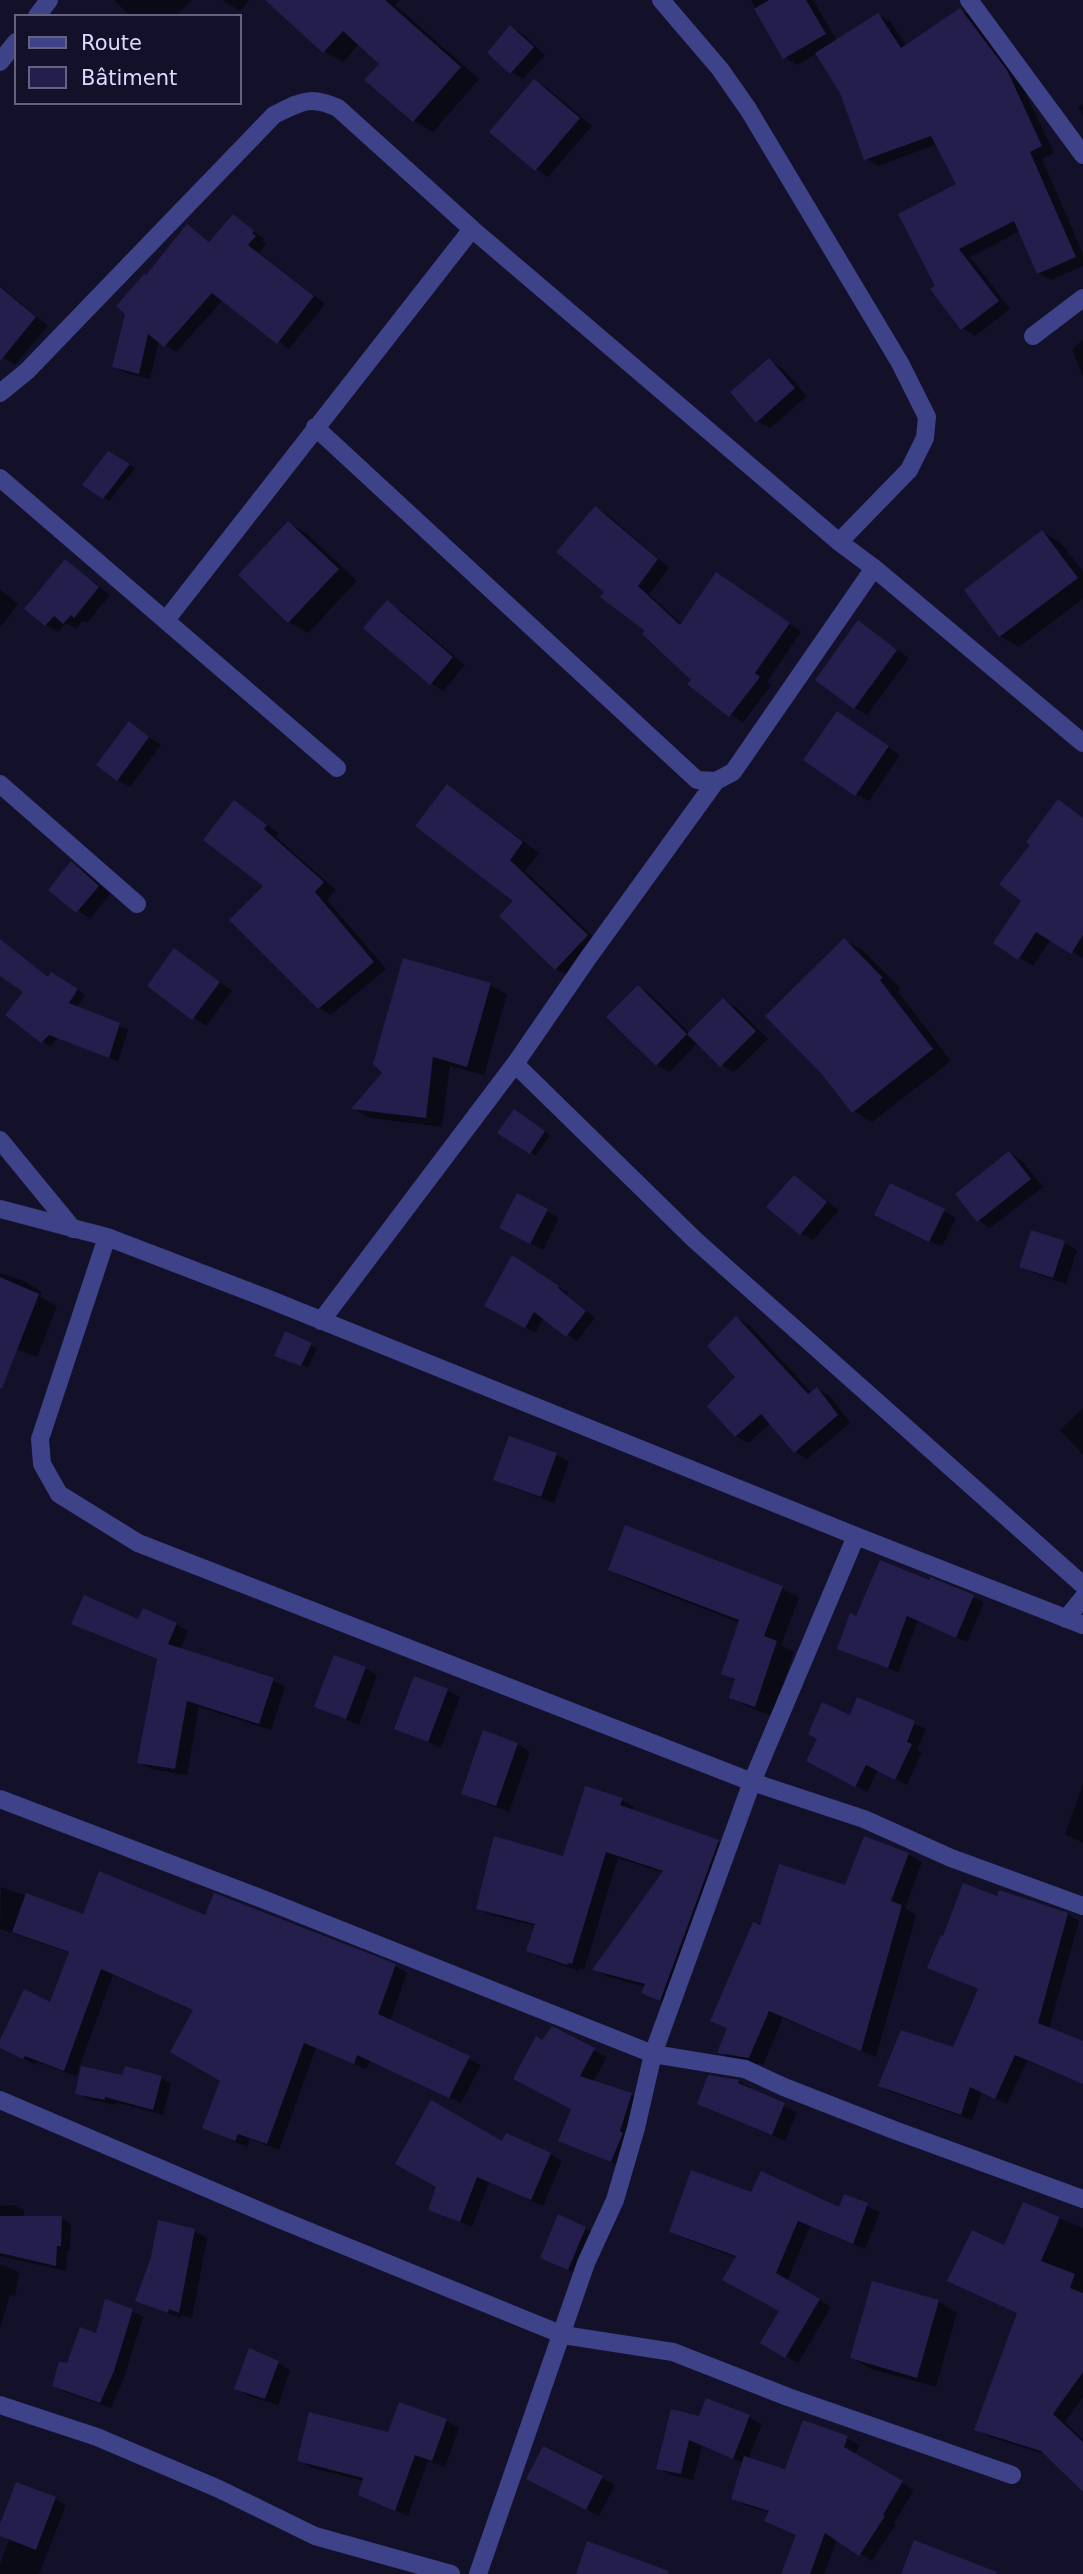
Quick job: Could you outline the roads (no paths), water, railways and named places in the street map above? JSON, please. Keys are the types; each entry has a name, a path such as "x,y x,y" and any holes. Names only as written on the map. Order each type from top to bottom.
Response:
{"street":[{"path":"661,0 720,69 748,109 900,363 928,417 925,438 909,470 839,542"},
{"path":"969,0 1083,155"},
{"path":"0,62 14,44"},
{"path":"0,393 27,370 274,115 307,100 321,100 338,108 472,229 839,542 874,568 1083,743"},
{"path":"166,620 472,229"},
{"path":"1033,336 1083,298"},
{"path":"315,427 697,780 716,781"},
{"path":"0,478 337,768"},
{"path":"321,1321 515,1064 587,958 716,781 733,772 874,568"},
{"path":"0,784 137,904"},
{"path":"515,1064 695,1240 1083,1585"},
{"path":"0,1140 74,1228"},
{"path":"0,1209 107,1237 1075,1622 1083,1598"},
{"path":"107,1237 40,1439 42,1464 59,1494 138,1543 752,1782 864,1819 951,1858 1083,1906"},
{"path":"478,2574 586,2263 615,2200 636,2128 653,2054 752,1782 856,1536"},
{"path":"0,1799 247,1893 653,2054 745,2069 894,2130 1083,2199"},
{"path":"0,2100 563,2335 673,2352 788,2397 1012,2475"},
{"path":"0,2405 109,2442 219,2489 315,2536 451,2574"}]}
